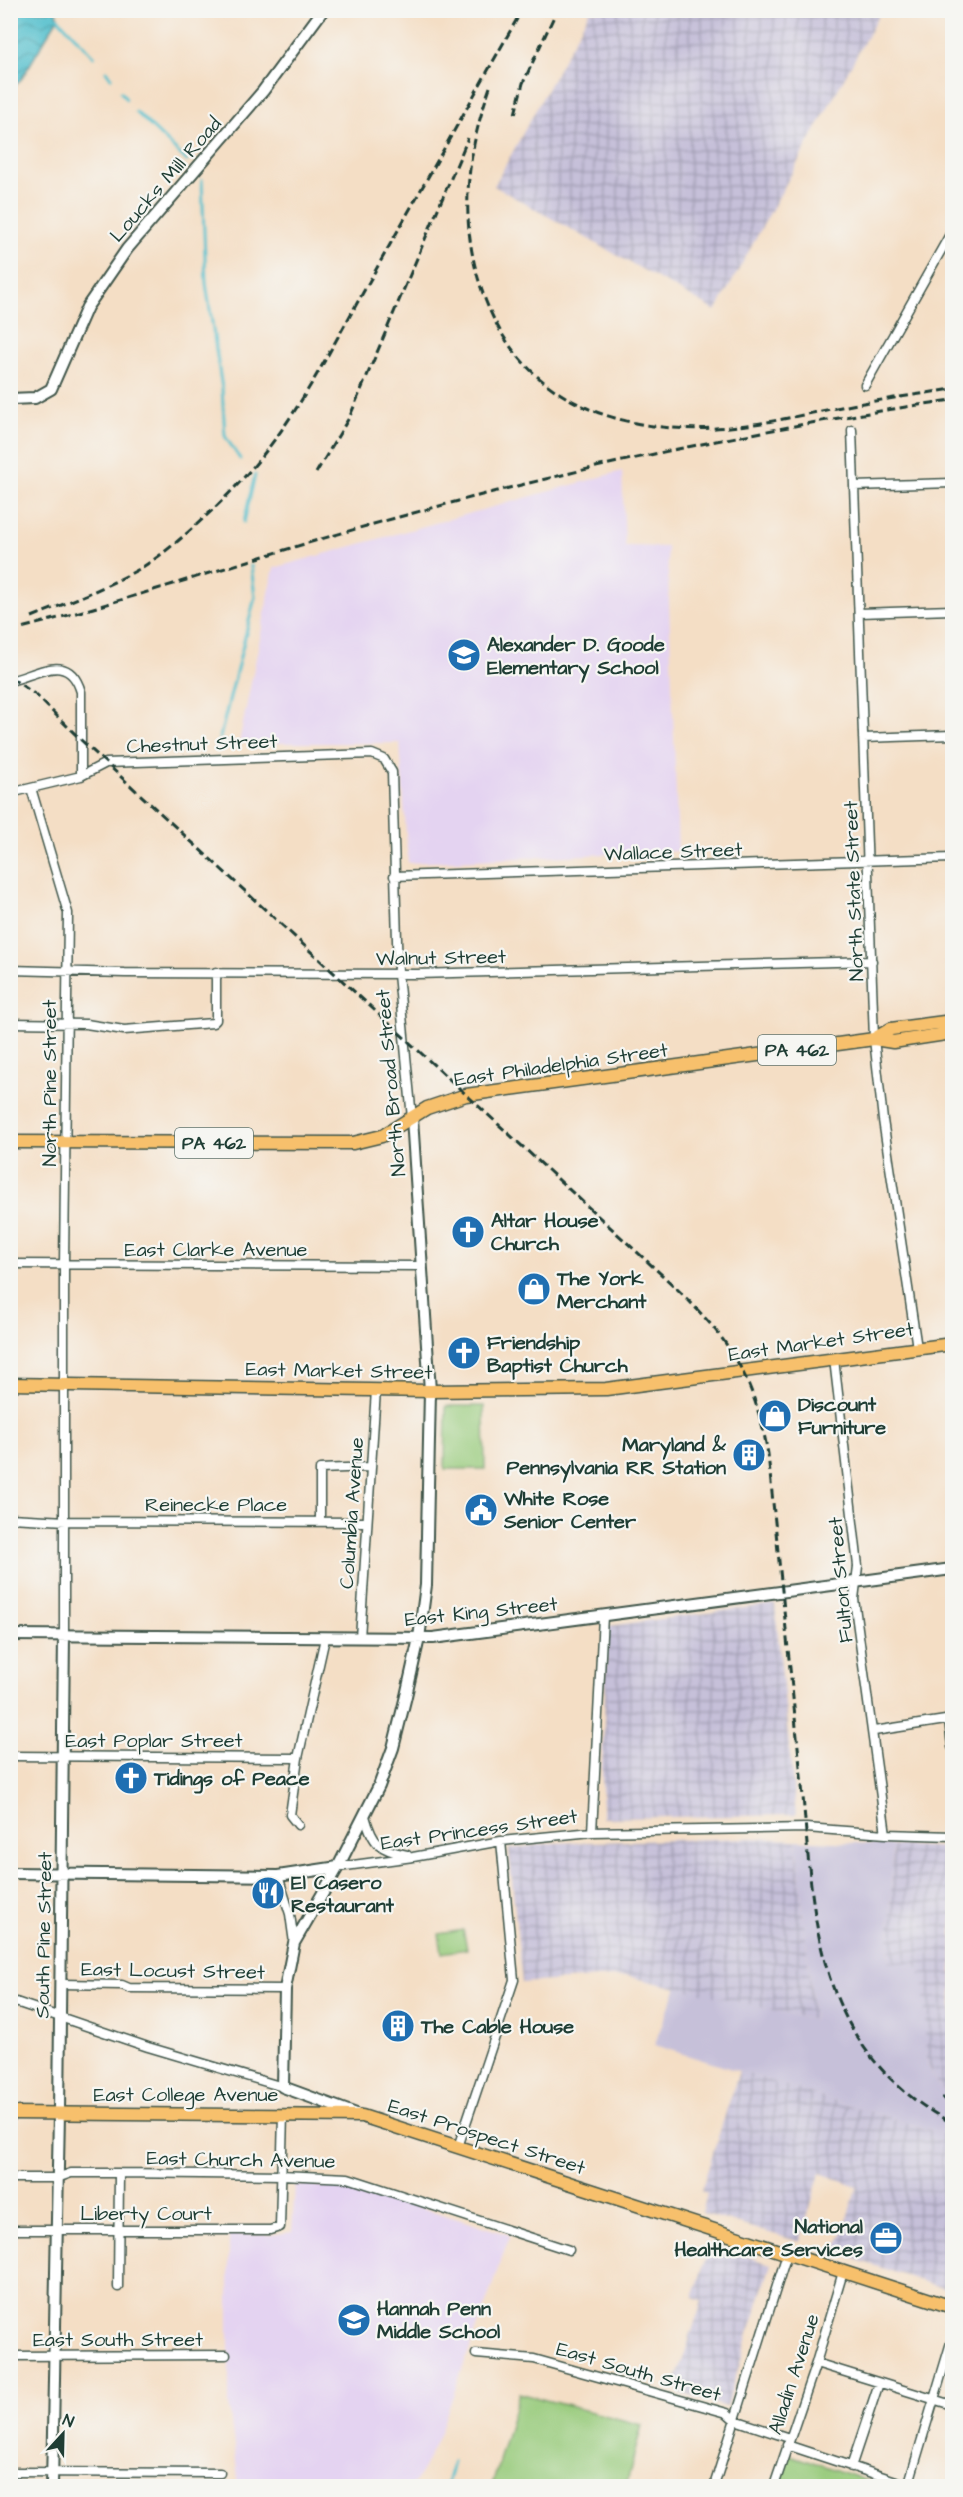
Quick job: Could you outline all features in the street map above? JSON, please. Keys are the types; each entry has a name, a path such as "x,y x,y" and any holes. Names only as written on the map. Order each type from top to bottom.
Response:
{"main road":[{"name":"East Philadelphia Street","path":"874,1039 891,1029 952,1021"},
{"name":"East Philadelphia Street","path":"10,1142 353,1143 382,1136 427,1108 466,1095 874,1039 893,1042 952,1033"},
{"name":"East Market Street","path":"10,1384 430,1391 606,1389 952,1344"},
{"name":"East College Avenue","path":"10,2113 362,2116"},
{"name":"East Prospect Street","path":"362,2116 952,2307"}],"street":[{"name":"Loucks Mill Road","path":"10,399 35,398 45,394 54,384 87,307 127,249 263,91 323,10"},
{"path":"866,385 952,231"},
{"name":"North State Street","path":"852,430 874,1039 883,1120 917,1348"},
{"path":"854,486 952,483"},
{"path":"859,613 952,610"},
{"path":"10,681 52,667 69,671 77,680 81,692 81,776"},
{"path":"863,738 952,735"},
{"name":"Chestnut Street","path":"10,793 81,776 106,763 372,754 384,759 392,772"},
{"name":"North Broad Street","path":"283,2087 285,1989 294,1943 365,1816 393,1748 419,1638 426,1585 430,1391 412,1118 398,974 392,772"},
{"name":"North Pine Street","path":"31,788 68,913 64,1384"},
{"name":"Wallace Street","path":"394,876 952,858"},
{"name":"Walnut Street","path":"10,970 124,973 398,974 872,961"},
{"path":"10,1023 86,1023 124,1030 214,1022 216,972"},
{"name":"East Clarke Avenue","path":"10,1264 421,1266"},
{"name":"Fulton Street","path":"834,1359 858,1566 854,1599 874,1731 886,1834"},
{"name":"South Pine Street","path":"52,2487 61,1984 66,1521 64,1384"},
{"name":"Columbia Avenue","path":"360,1638 376,1390"},
{"path":"320,1521 320,1469 371,1467"},
{"name":"Reinecke Place","path":"10,1518 66,1521 367,1522"},
{"name":"East King Street","path":"10,1635 419,1638 603,1616 952,1569"},
{"path":"592,1832 603,1616"},
{"path":"298,1824 290,1815 298,1758 325,1638"},
{"path":"874,1731 951,1720 952,1747"},
{"name":"East Poplar Street","path":"10,1756 298,1758"},
{"path":"365,1816 373,1839 380,1847 413,1857"},
{"name":"East Princess Street","path":"10,1874 278,1876 413,1857 501,1841 592,1832 806,1828 952,1836"},
{"path":"458,2147 514,1980 501,1841"},
{"path":"278,1876 290,1914 294,1943"},
{"name":"East Locust Street","path":"61,1984 122,1985 129,1988 285,1989"},
{"name":"East Prospect Street","path":"10,2000 148,2047 283,2087 362,2116"},
{"path":"281,2175 283,2114"},
{"name":"East Church Avenue","path":"10,2178 57,2178 71,2173 348,2178 569,2250"},
{"path":"117,2287 119,2173"},
{"name":"Liberty Court","path":"10,2230 270,2230 280,2227 281,2175"},
{"path":"714,2487 787,2254"},
{"name":"Alladin Avenue","path":"774,2487 816,2363 843,2272"},
{"path":"909,2486 952,2339"},
{"name":"East South Street","path":"476,2354 534,2359 672,2396 726,2413 735,2420 788,2442 851,2467 909,2486"},
{"name":"East South Street","path":"10,2356 226,2355"},
{"path":"816,2363 952,2405"},
{"path":"851,2467 879,2383"},
{"path":"10,2472 220,2473"}],"shaded area":[{"path":"590,11 881,11 716,311 494,186"},
{"name":"Alexander D. Goode Elementary School","path":"622,471 625,546 667,547 678,851 408,863 400,743 239,743 274,568"},
{"path":"775,1604 796,1815 602,1818 608,1626"},
{"path":"752,1838 796,1840 814,2020 627,1976 522,1983 509,1849 553,1843"},
{"path":"796,1840 893,1845 888,1962 916,1963 921,1974 924,1988 926,2059 931,2075 952,2100 952,2137 654,2045 677,1987 814,2020"},
{"path":"893,1845 952,1848 952,2100 931,2075 924,2041 888,1963"},
{"path":"739,2071 952,2137 952,2291 836,2253 857,2186 820,2173 800,2242 702,2213 707,2194 701,2191"},
{"name":"Hannah Penn Middle School","path":"295,2185 357,2188 510,2235 439,2435 421,2473 411,2486 239,2486 229,2404 229,2235 270,2235 292,2232"},
{"path":"710,2245 771,2264 726,2407 680,2393 676,2379 702,2301 693,2298"}],"green space":[{"path":"446,1406 484,1406 485,1469 445,1469"},
{"path":"463,1930 467,1949 442,1953 439,1934"},
{"path":"519,2393 642,2425 626,2486 492,2486"},
{"path":"787,2453 882,2486 777,2486"}],"water":[{"path":"11,10 57,11 58,18 22,78 11,90"}],"waterway":[{"path":"57,17 94,57"},
{"path":"106,71 111,78"},
{"path":"121,92 126,99"},
{"path":"136,112 187,161"},
{"path":"202,180 206,283 222,389 225,436 240,459"},
{"path":"244,522 255,475"},
{"path":"218,745 255,597 251,566"},
{"path":"446,2486 453,2462"}],"railway":[{"path":"32,617 115,582 141,568 215,508 265,453 320,369 522,10"},
{"path":"515,114 523,83 557,10"},
{"path":"490,87 470,166 468,219 476,272 485,299 504,337 529,368 558,392 591,410 627,421 666,427 706,428 747,425 855,404 952,389"},
{"path":"316,473 350,416 468,138"},
{"path":"10,631 350,531 536,481 743,436 952,400"},
{"path":"10,677 36,695 81,740 674,1286 711,1324 737,1361 755,1403 768,1454 812,1893 822,1952 841,2007 850,2026 873,2060 917,2102 952,2123"},
{"path":"942,2097 952,2108"}],"place":[{"name":"Alexander D. Goode Elementary School","path":"464,655"},
{"name":"Altar House Church","path":"468,1232"},
{"name":"The York Merchant","path":"534,1289"},
{"name":"Friendship Baptist Church","path":"464,1353"},
{"name":"Discount Furniture","path":"775,1416"},
{"name":"Maryland & Pennsylvania RR Station","path":"749,1455"},
{"name":"White Rose Senior Center","path":"481,1510"},
{"name":"Tidings of Peace","path":"131,1778"},
{"name":"El Casero Restaurant","path":"268,1893"},
{"name":"The Cable House","path":"398,2026"},
{"name":"National Healthcare Services","path":"886,2238"},
{"name":"Hannah Penn Middle School","path":"354,2320"}]}
